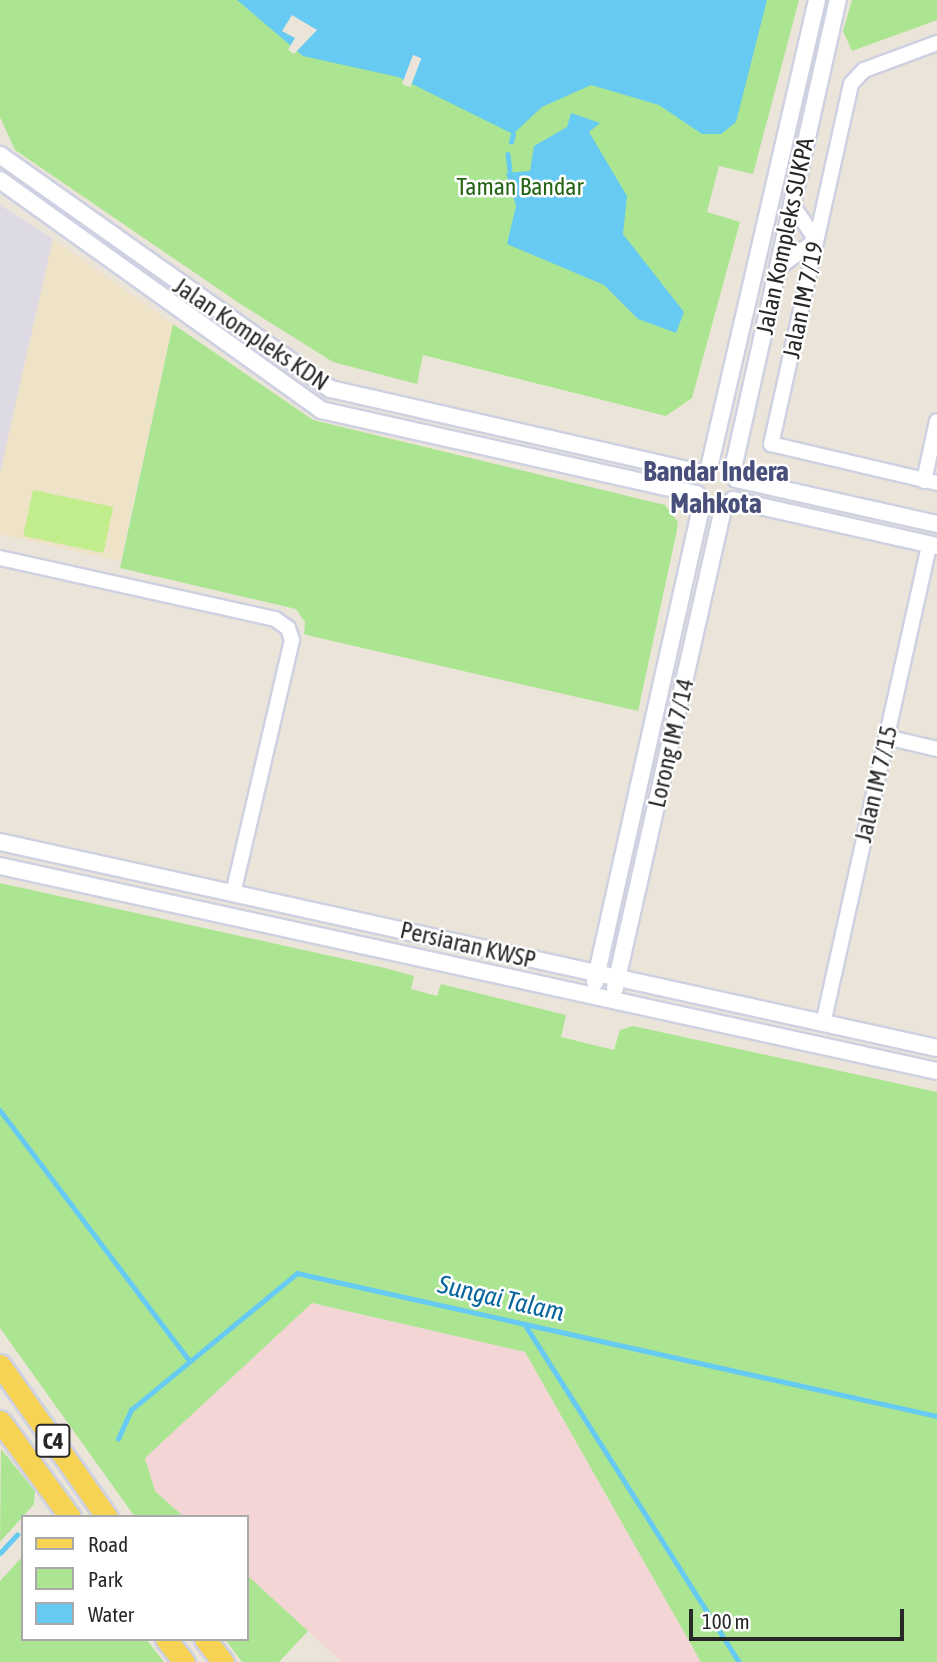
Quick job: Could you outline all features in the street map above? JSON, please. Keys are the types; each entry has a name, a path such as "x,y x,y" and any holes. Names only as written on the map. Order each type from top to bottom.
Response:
{"main road":[{"name":"C4","path":"0,1365 106,1515"},
{"name":"C4","path":"0,1421 68,1515"},
{"path":"168,1641 184,1662"},
{"path":"207,1641 223,1662"}],"street":[{"name":"Jalan Kompleks SUKPA","path":"700,498 817,0"},
{"name":"Jalan Kompleks SUKPA","path":"729,503 791,203 838,0"},
{"name":"Jalan IM 7/19","path":"931,482 771,444 851,83 864,70 937,43"},
{"name":"Jalan Kompleks KDN","path":"0,155 331,389 734,476"},
{"name":"Jalan Kompleks KDN","path":"0,180 321,410 729,503"},
{"path":"778,268 816,240 791,203"},
{"path":"321,410 331,389"},
{"path":"931,482 937,421"},
{"path":"734,476 937,524"},
{"name":"Lorong IM 7/14","path":"592,995 700,498"},
{"path":"729,503 933,545"},
{"name":"Lorong IM 7/14","path":"613,1000 729,503"},
{"name":"Jalan IM 7/15","path":"823,1024 886,737 930,573 933,545"},
{"path":"0,558 275,619 288,628 292,640 233,893"},
{"path":"886,737 937,749"},
{"name":"Persiaran KWSP","path":"0,842 937,1048"},
{"name":"Persiaran KWSP","path":"0,866 937,1071"},
{"path":"251,920 256,898"},
{"path":"796,1042 801,1019"}],"shaded area":[{"path":"0,205 53,239 0,473"},
{"path":"53,239 173,324 120,561 0,534 0,473"},
{"path":"311,1303 525,1352 701,1662 342,1662 248,1576 248,1515 182,1515 155,1491 145,1458"}],"green space":[{"name":"Taman Bandar","path":"0,0 799,0 753,174 719,166 707,212 740,222 692,398 666,416 423,355 417,384 333,362 242,305 15,150 0,117"},
{"path":"852,0 937,0 937,20 852,51 843,31"},
{"path":"173,324 313,420 665,505 678,522 638,711 304,634 305,622 296,609 120,568"},
{"path":"33,490 113,507 103,553 23,536"},
{"path":"0,883 385,968 414,976 411,989 437,996 441,984 566,1015 561,1037 614,1050 620,1030 633,1026 937,1092 937,1662 701,1662 525,1352 312,1303 145,1458 155,1491 182,1515 134,1515 0,1328"},
{"path":"1,1449 35,1491 34,1504 21,1515 21,1519 0,1542"},
{"path":"21,1558 21,1641 148,1641 164,1662 0,1662 0,1581"},
{"path":"248,1576 308,1631 279,1662 242,1662 226,1641 248,1641"}],"water":[{"path":"237,0 767,0 736,122 721,134 702,134 659,105 591,85 542,107 513,134 398,77 303,56"},
{"path":"571,113 600,123 589,132 627,196 623,234 684,312 676,333 638,319 604,285 507,244 516,206 506,173 530,171 534,146 567,127"}],"pier":[{"path":"292,15 317,30 294,54 288,50 295,38 282,31"},
{"path":"413,55 421,58 410,87 402,84"}],"waterway":[{"path":"511,142 513,134"},
{"path":"508,154 510,170"},
{"path":"0,1110 190,1361"},
{"name":"Sungai Talam","path":"118,1439 131,1410 297,1273 937,1416"},
{"path":"526,1326 739,1662"},
{"name":"Sungai Talam","path":"0,1553 17,1535"}],"district":[{"name":"Bandar Indera Mahkota","path":"716,487"}]}
